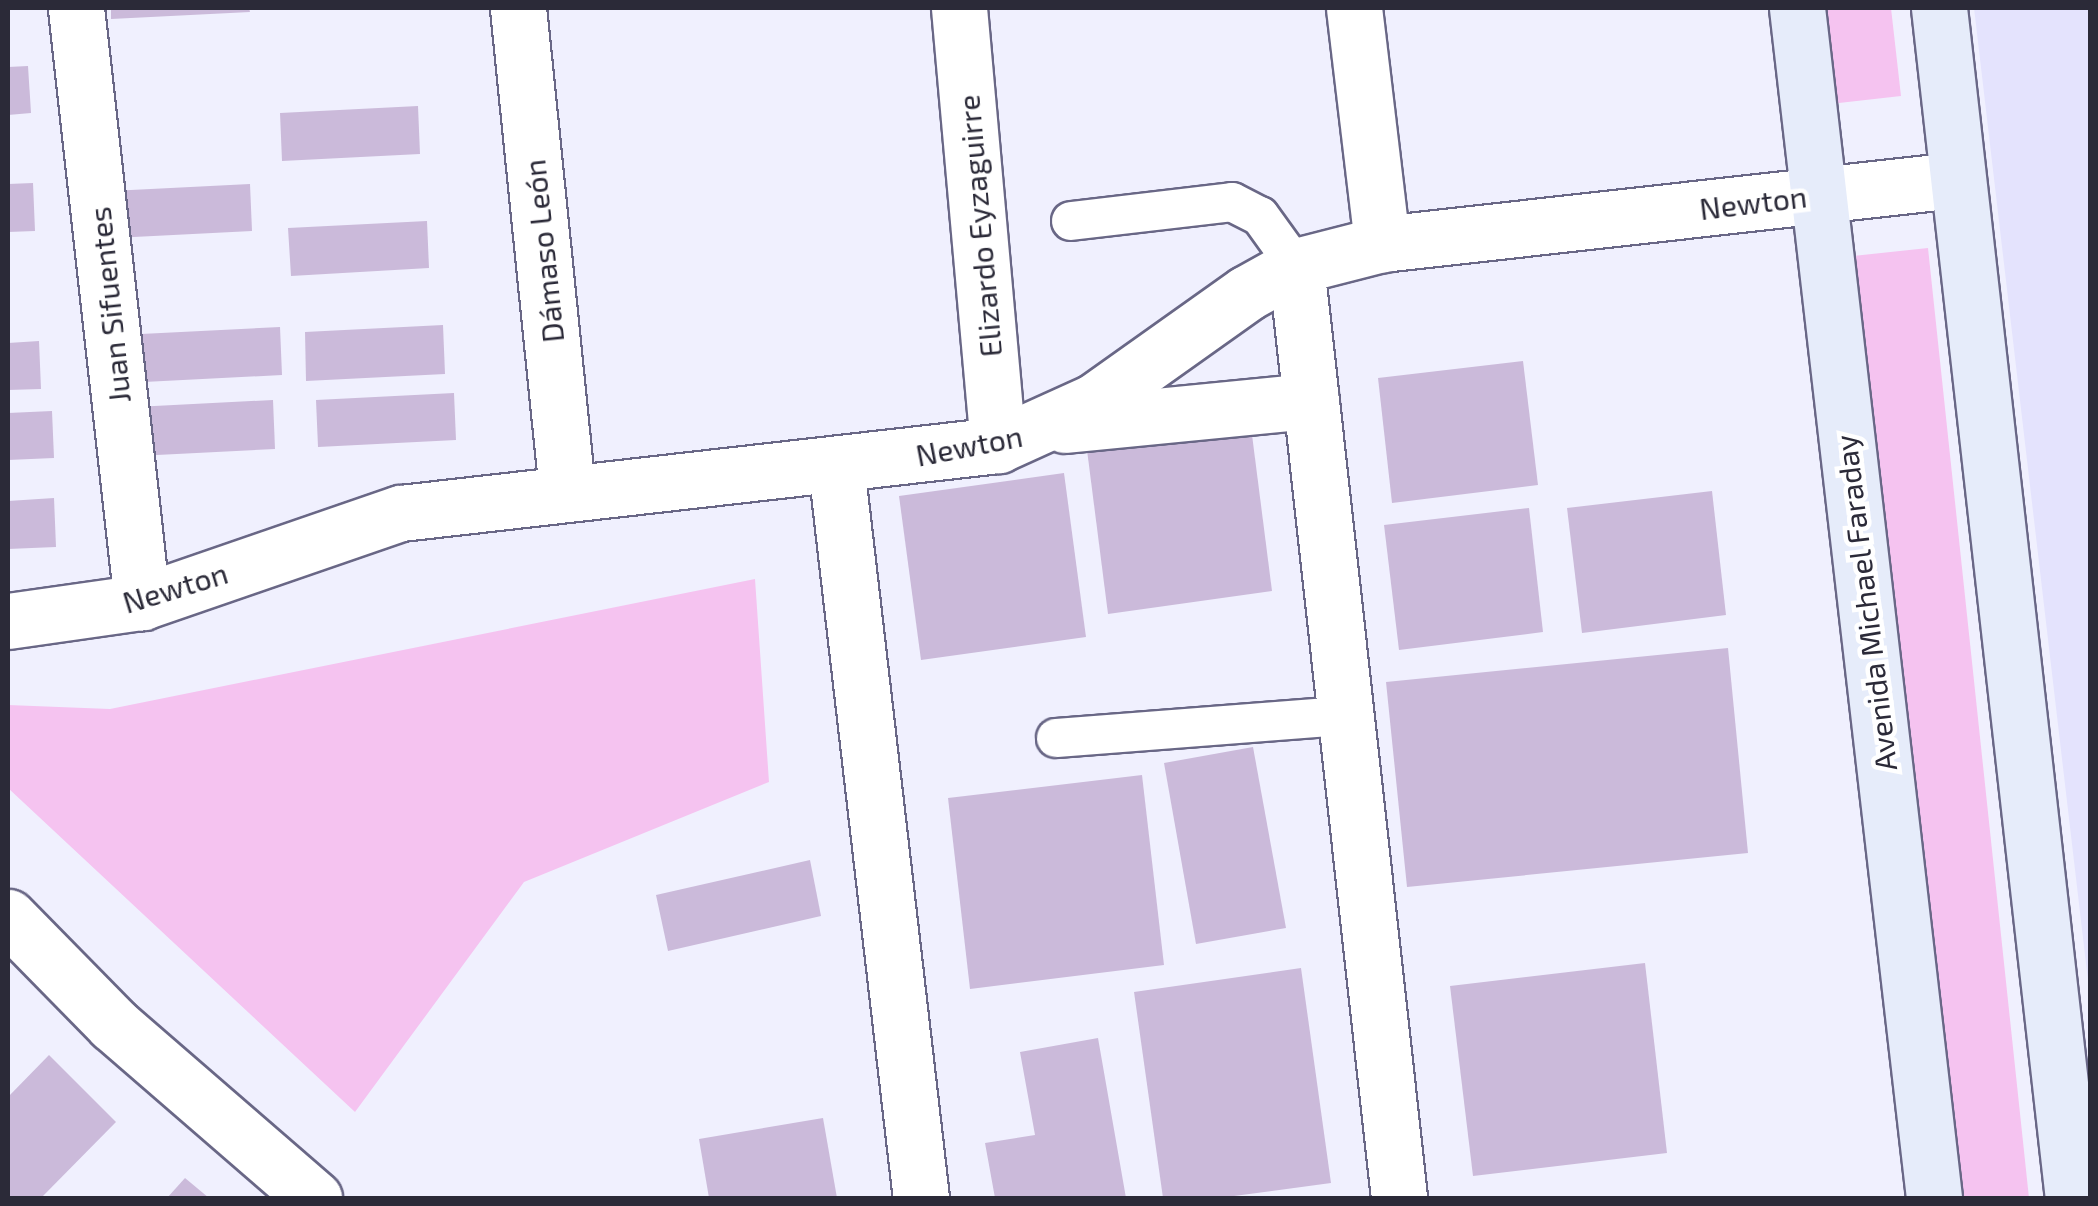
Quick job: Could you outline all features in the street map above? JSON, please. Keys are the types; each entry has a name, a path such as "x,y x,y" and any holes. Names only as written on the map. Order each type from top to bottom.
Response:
{"street":[{"name":"Juan Sifuentes","path":"76,8 142,602"},
{"name":"Dámaso León","path":"518,8 568,494"},
{"name":"Elizardo Eyzaguirre","path":"959,8 998,445"},
{"path":"1354,8 1382,244"},
{"name":"Avenida Michael Faraday","path":"1797,8 1934,1198"},
{"path":"1939,8 1954,180 2073,1198"},
{"name":"Newton","path":"8,620 142,602 400,512 836,467 998,445 1050,426 1296,266 1382,244 1954,180"},
{"path":"1296,266 1398,1198"},
{"path":"1050,426 1311,400"},
{"path":"836,467 921,1198"},
{"path":"8,917 114,1024 314,1198"}],"lane":[{"path":"1071,221 1232,202 1260,216 1296,266"},
{"path":"1056,738 1345,716"}],"shaded area":[{"path":"1819,8 1891,8 1901,96 1830,104"},
{"path":"1974,8 2090,8 2090,998"},
{"path":"1928,248 2029,1198 1964,1198 1853,256"},
{"path":"755,579 769,782 524,882 355,1112 8,788 8,705 110,709"}],"building":[{"path":"111,8 249,8 250,12 111,19"},
{"path":"28,66 31,113 8,115 8,67"},
{"path":"418,106 420,154 282,161 280,113"},
{"path":"33,183 35,231 8,232 8,184"},
{"path":"250,184 252,231 114,238 111,191"},
{"path":"427,221 429,268 291,276 288,228"},
{"path":"443,325 445,374 306,381 305,332"},
{"path":"280,327 282,375 144,382 141,334"},
{"path":"39,341 41,389 8,390 8,343"},
{"path":"1523,361 1538,485 1392,503 1378,378"},
{"path":"454,393 456,440 318,447 316,400"},
{"path":"273,400 275,449 137,456 135,407"},
{"path":"52,411 54,458 8,460 8,413"},
{"path":"1251,427 1272,591 1108,614 1087,450"},
{"path":"1064,473 1086,637 921,660 899,496"},
{"path":"1712,491 1726,615 1582,633 1567,508"},
{"path":"54,498 56,547 8,549 8,501"},
{"path":"1529,508 1543,632 1399,650 1384,525"},
{"path":"1728,648 1748,853 1407,887 1386,682"},
{"path":"1253,747 1286,928 1196,944 1164,763"},
{"path":"1142,775 1164,965 970,989 948,798"},
{"path":"810,860 821,916 668,951 656,895"},
{"path":"1645,963 1667,1153 1473,1176 1450,986"},
{"path":"1301,968 1331,1183 1219,1198 1163,1198 1134,992"},
{"path":"1098,1038 1126,1198 995,1198 985,1143 1035,1135 1020,1052"},
{"path":"49,1055 116,1122 41,1198 8,1198 8,1097"},
{"path":"823,1118 837,1198 709,1198 699,1139"},
{"path":"185,1178 209,1198 167,1198"}]}
